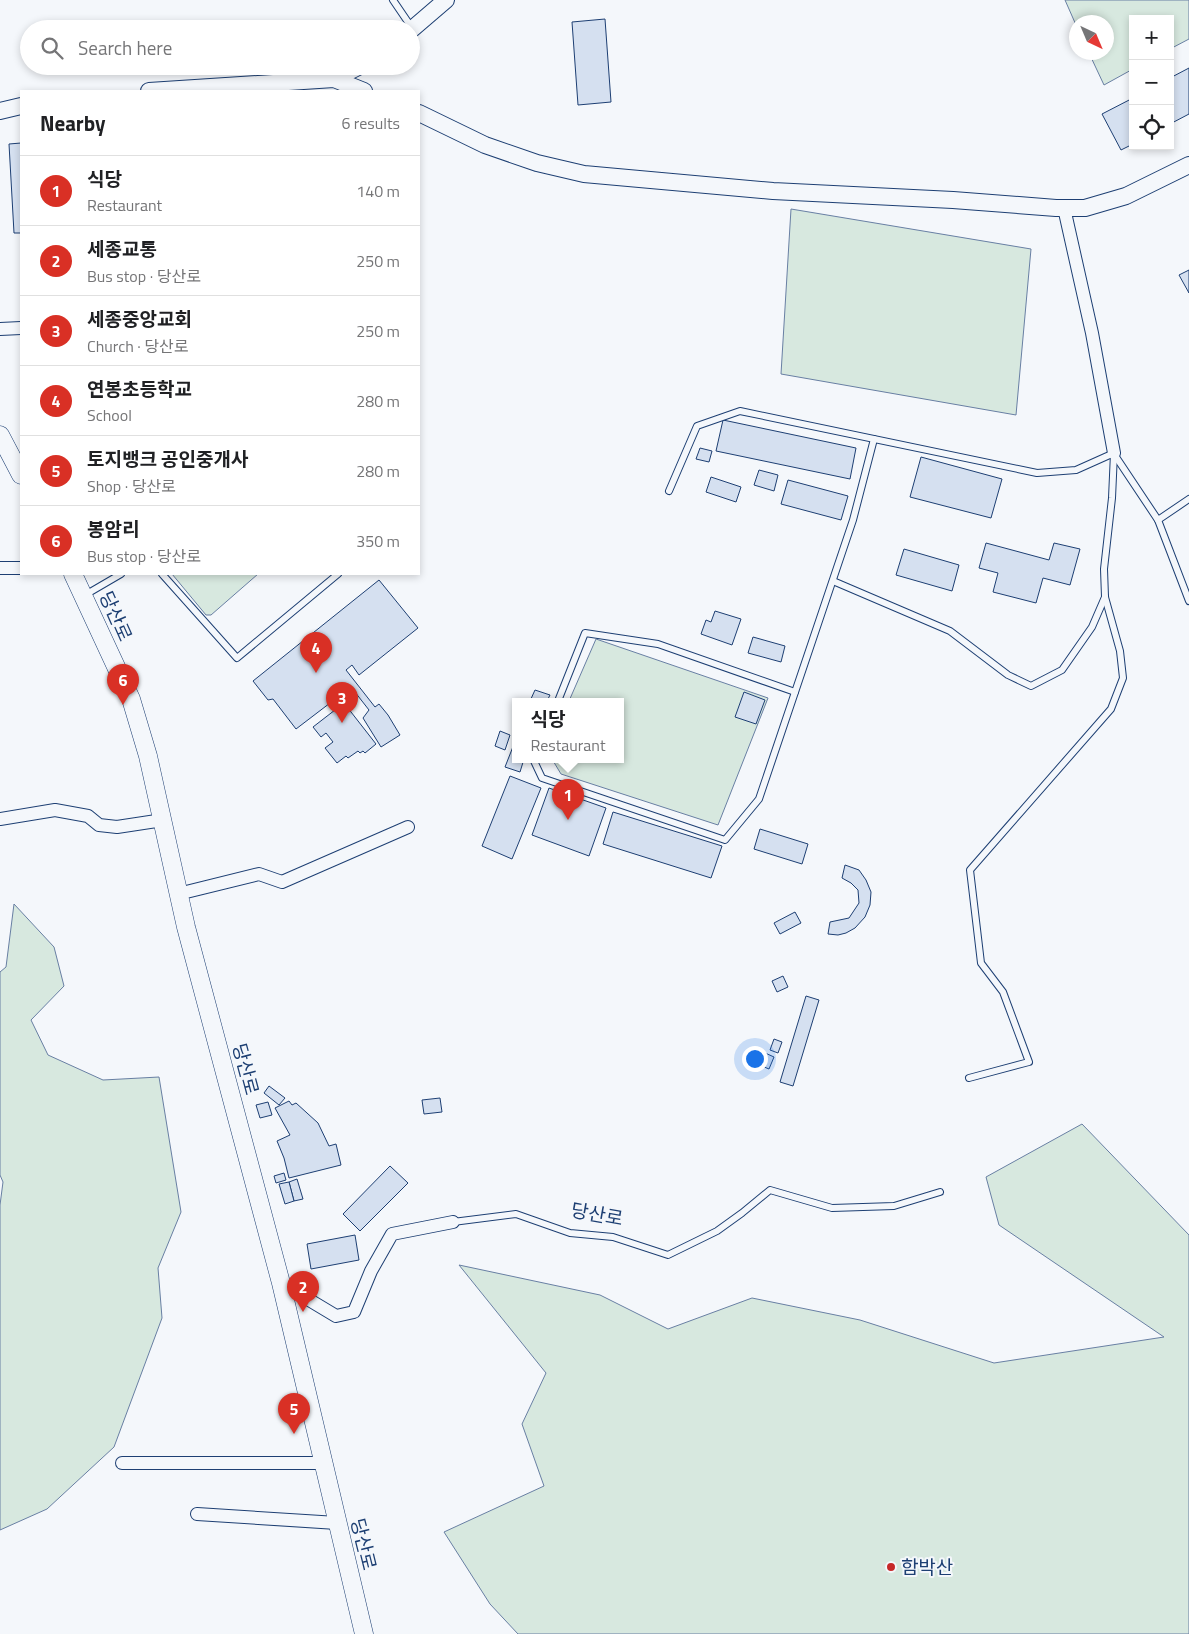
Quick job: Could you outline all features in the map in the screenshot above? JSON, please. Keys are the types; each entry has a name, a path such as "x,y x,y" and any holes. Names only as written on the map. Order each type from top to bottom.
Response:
{"main road":[{"path":"0,435 20,473"},
{"name":"당산로","path":"74,575 131,699 148,756 178,894 281,1283 322,1464 364,1634"}],"street":[{"path":"420,22 446,0"},
{"path":"164,90 334,79 342,75"},
{"path":"334,79 362,90"},
{"path":"0,110 20,106"},
{"path":"420,113 484,145 537,163 584,174 773,191 1085,208 1126,196 1189,165"},
{"path":"1064,208 1092,333 1114,453"},
{"path":"0,329 20,328"},
{"path":"0,568 20,568"},
{"path":"0,820 55,810 88,816 99,825 117,827 163,820"},
{"path":"178,894 260,874 282,882 408,827"},
{"name":"당산로","path":"281,1283 336,1316 354,1312 371,1271 392,1234 453,1222"},
{"path":"122,1463 322,1464"},
{"path":"197,1514 337,1523"}],"lane":[{"path":"393,0 406,20"},
{"path":"669,491 697,426 740,411 1036,473 1076,470 1114,453"},
{"path":"535,763 542,778 725,840 759,799 853,520 874,439"},
{"path":"1114,453 1158,520 1189,601"},
{"path":"969,1078 1028,1062 1003,992 981,963 970,870 1111,709 1123,678 1120,651 1105,597 1104,569 1112,498 1114,453"},
{"path":"1158,520 1189,499"},
{"path":"84,596 119,575"},
{"path":"163,575 237,658 337,575"},
{"path":"833,581 950,631 1008,675 1031,686 1062,670 1092,627 1105,597"},
{"path":"559,698 585,633 658,644 795,692"},
{"name":"당산로","path":"453,1222 516,1214 570,1233 613,1237 668,1255 717,1231 770,1190 832,1208 894,1206 940,1192"}],"shaded area":[{"path":"1065,0 1189,0 1189,39 1174,47 1174,15 1129,15 1129,71 1104,85 1092,60 1114,60 1114,15 1072,15"},
{"path":"791,209 1031,249 1016,415 781,374"},
{"path":"173,575 257,575 211,615 206,615"},
{"path":"596,639 768,698 718,825 561,774 554,763 624,763 624,698 570,698"},
{"path":"14,904 54,947 64,986 31,1020 48,1055 103,1080 159,1077 181,1212 158,1268 162,1318 114,1447 47,1509 0,1530 0,1205 3,1182 0,1175 0,972 6,967"},
{"path":"1082,1124 1189,1235 1189,1634 518,1634 490,1604 444,1532 544,1486 522,1424 546,1373 459,1265 600,1295 668,1329 752,1298 860,1320 994,1363 1164,1337 999,1225 986,1177"}],"building":[{"path":"605,19 611,102 578,105 572,22"},
{"path":"1189,68 1189,114 1174,122 1174,105 1174,76"},
{"path":"1129,100 1129,146 1121,150 1102,114"},
{"path":"20,143 20,233 14,233 9,144"},
{"path":"1189,270 1189,293 1179,275"},
{"path":"723,420 856,448 850,479 716,451"},
{"path":"700,448 712,451 709,462 696,459"},
{"path":"921,457 1002,479 991,518 910,497"},
{"path":"759,470 778,475 774,491 754,485"},
{"path":"711,477 741,487 736,502 706,492"},
{"path":"788,480 848,496 841,520 781,504"},
{"path":"986,543 1049,560 1054,543 1080,549 1070,585 1043,578 1036,603 993,592 998,573 979,568"},
{"path":"904,549 959,565 952,591 896,575"},
{"path":"379,580 418,628 359,675 352,665 346,670 375,707 379,704 400,735 381,747 363,718 369,710 351,687 296,729 273,699 268,700 253,681"},
{"path":"715,611 741,619 732,645 701,634 706,620 711,622"},
{"path":"753,637 785,646 781,662 748,653"},
{"path":"535,690 550,695 548,698 531,698"},
{"path":"744,692 765,700 756,724 735,717"},
{"path":"344,703 376,744 365,753 358,751 348,758 346,756 337,763 325,748 333,742 326,733 321,737 313,727"},
{"path":"500,731 510,735 505,750 495,746"},
{"path":"512,749 512,763 523,763 520,772 505,767"},
{"path":"510,776 541,788 512,859 482,846"},
{"path":"549,788 606,808 589,856 532,835"},
{"path":"613,812 722,846 711,878 603,844"},
{"path":"760,829 808,844 802,864 754,849"},
{"path":"845,865 859,870 866,880 871,892 870,905 865,917 855,928 838,935 828,934 830,922 849,918 859,903 858,890 842,878"},
{"path":"795,912 801,923 780,934 774,923"},
{"path":"783,976 788,987 777,992 772,981"},
{"path":"806,996 819,1000 793,1086 780,1082"},
{"path":"774,1039 782,1042 778,1053 770,1050"},
{"path":"763,1052 774,1057 769,1069 757,1064"},
{"path":"269,1086 285,1098 279,1105 264,1093"},
{"path":"440,1098 442,1112 424,1114 422,1100"},
{"path":"289,1101 292,1105 296,1103 318,1123 329,1146 336,1144 341,1165 289,1178 277,1141 290,1135 275,1108"},
{"path":"268,1102 272,1115 260,1118 256,1105"},
{"path":"390,1166 408,1183 360,1231 343,1214"},
{"path":"284,1173 286,1180 276,1183 274,1176"},
{"path":"297,1179 303,1199 294,1201 289,1182"},
{"path":"289,1182 294,1201 285,1204 279,1184"},
{"path":"355,1235 359,1260 311,1269 307,1244"}],"place":[{"name":"연봉초등학교","path":"316,673"},
{"name":"봉암리","path":"123,705"},
{"name":"세종중앙교회","path":"342,723"},
{"name":"식당","path":"568,820"},
{"name":"세종교통","path":"303,1312"},
{"name":"토지뱅크 공인중개사","path":"294,1434"},
{"name":"함박산","path":"891,1567"}]}
